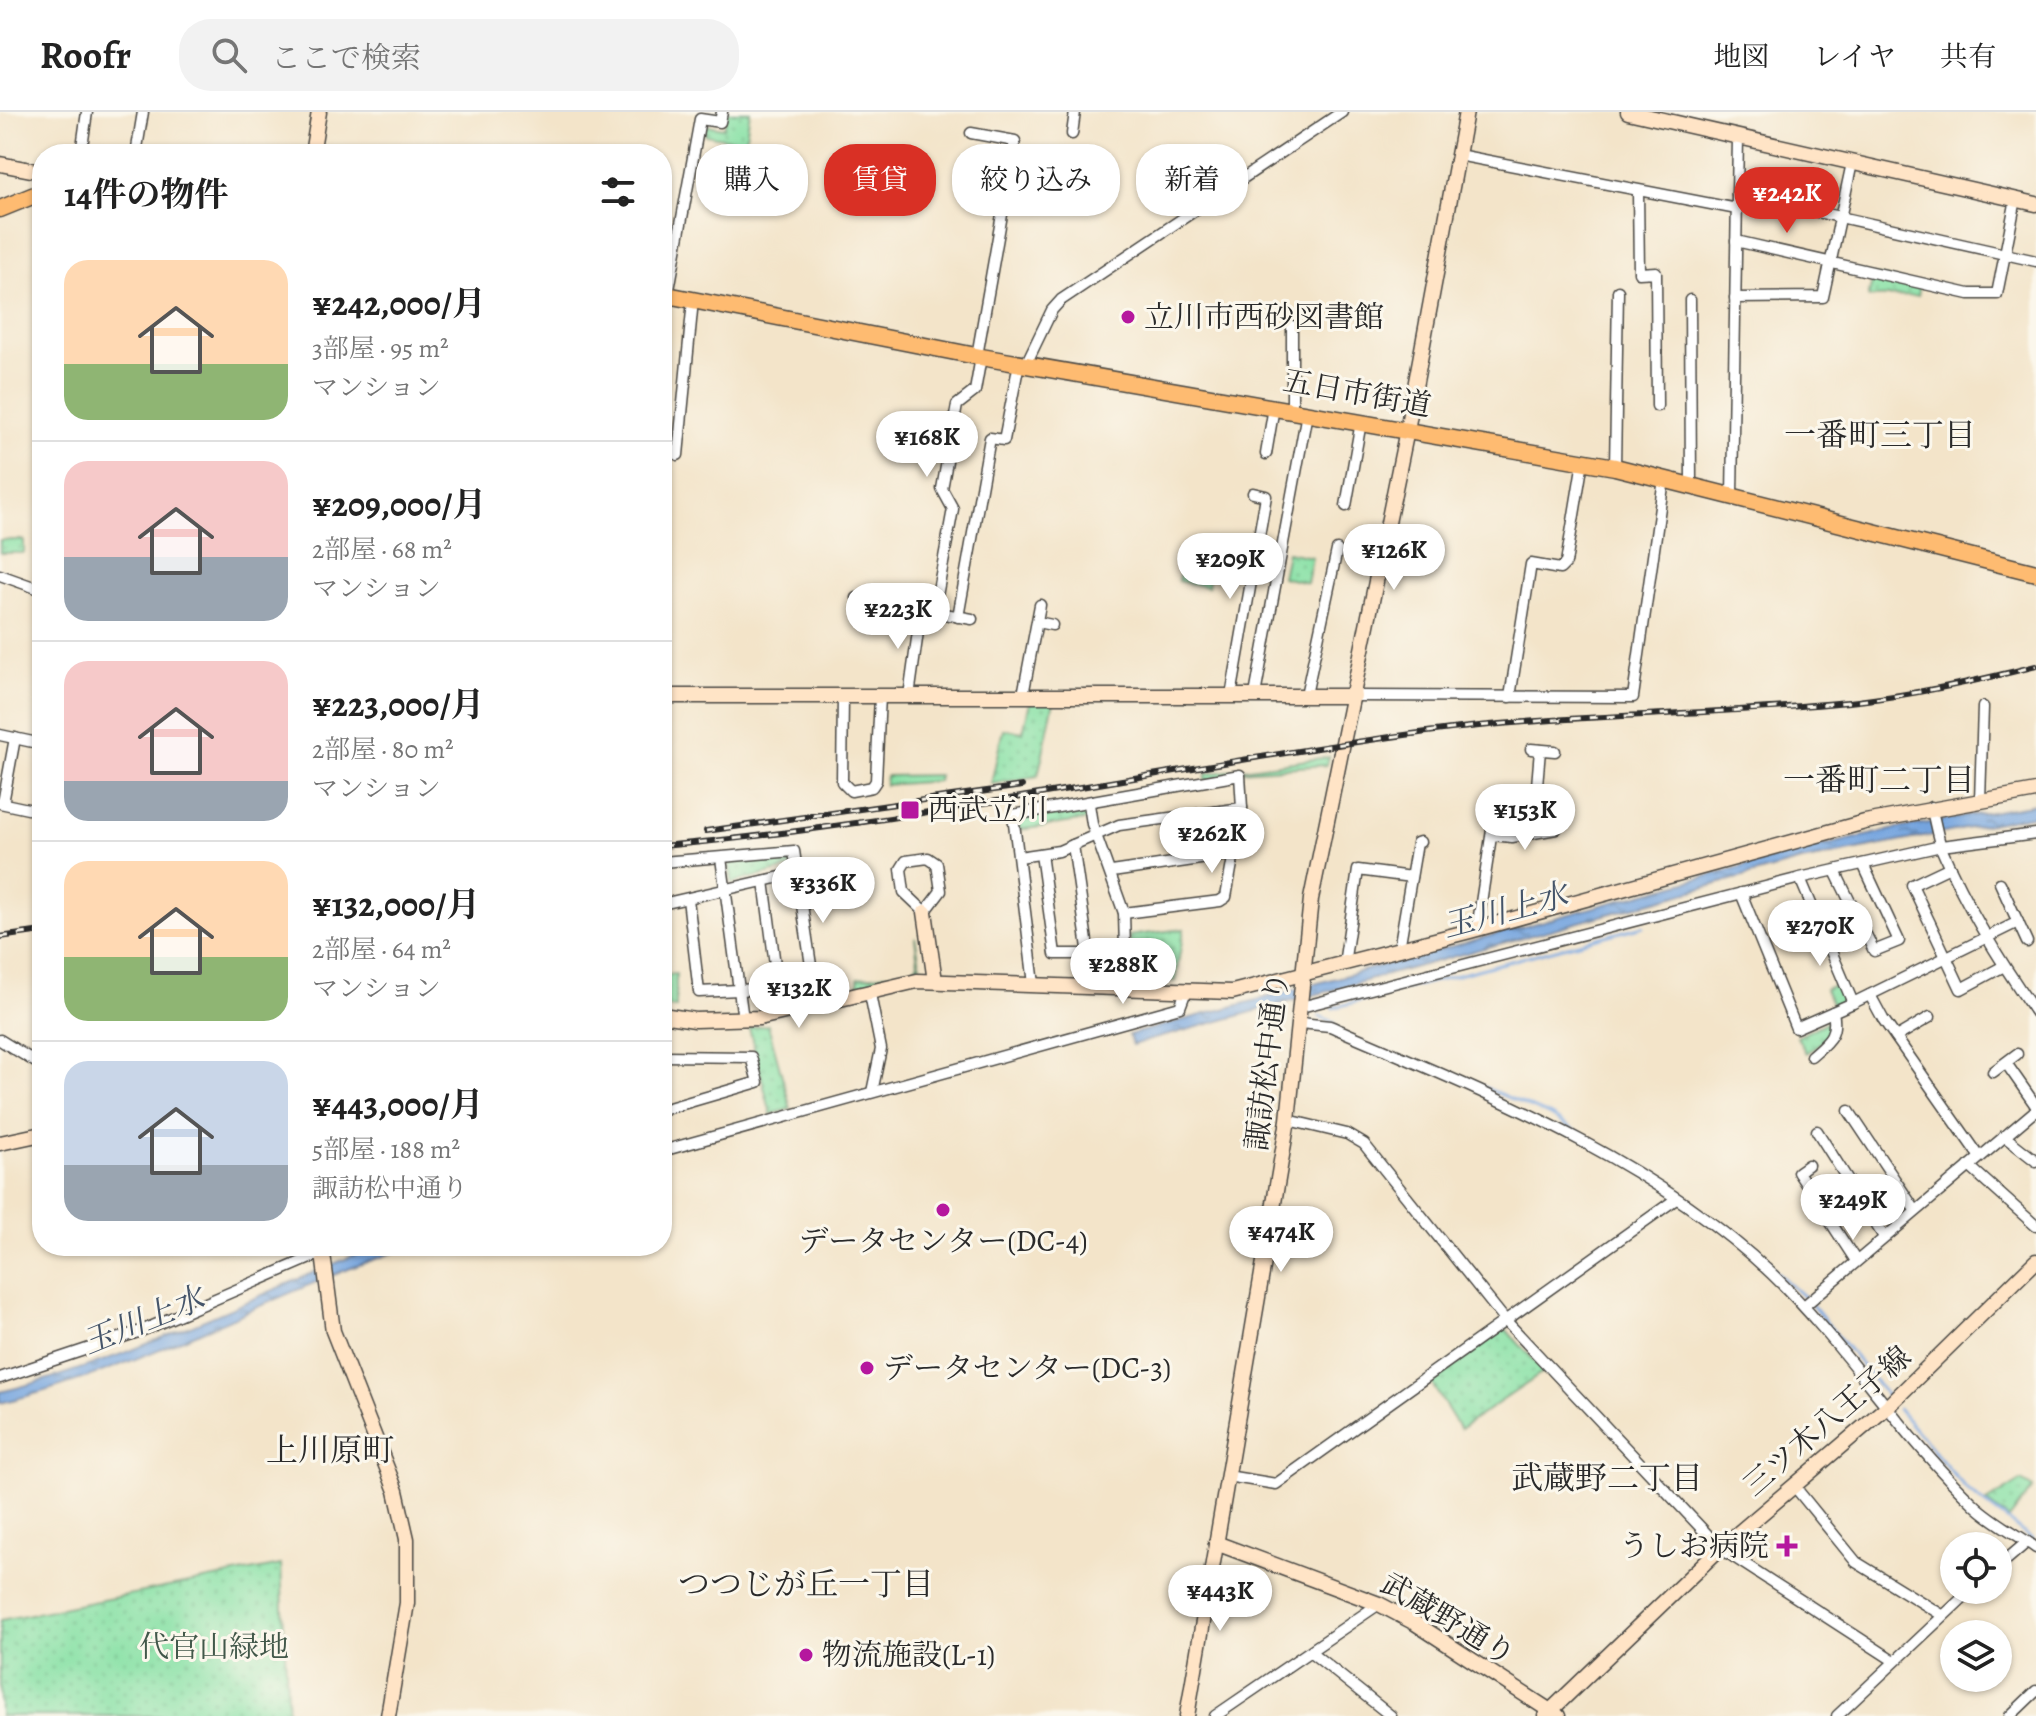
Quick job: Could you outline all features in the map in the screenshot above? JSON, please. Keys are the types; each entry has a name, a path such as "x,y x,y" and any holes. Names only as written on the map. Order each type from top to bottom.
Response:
{"main road":[{"path":"0,209 32,196"},
{"name":"五日市街道","path":"672,296 1022,364 1615,467 2036,573"}],"street":[{"path":"82,144 87,112"},
{"path":"138,144 143,112"},
{"path":"314,144 319,112"},
{"path":"672,260 700,119 720,122 722,112"},
{"path":"1072,134 1075,112"},
{"path":"958,617 990,438 1004,440 1022,364 1052,310 1061,300 1342,112"},
{"name":"諏訪松中通り","path":"1187,1716 1288,1120 1311,899 1407,430 1466,112"},
{"path":"1628,112 2036,204"},
{"path":"934,612 953,509 942,489 957,405 975,391 1015,141 971,133"},
{"path":"1732,495 1738,137"},
{"path":"1458,155 1737,209"},
{"path":"1735,298 1823,297 1852,163"},
{"path":"0,164 32,170"},
{"path":"1638,191 1639,273 1656,272 1657,406"},
{"path":"1737,194 2036,261"},
{"path":"1736,241 1969,294 1997,294 2016,199"},
{"path":"1615,467 1618,291"},
{"path":"678,455 693,300"},
{"path":"1690,300 1691,485"},
{"path":"1255,695 1300,411 1292,326"},
{"path":"1266,454 1274,407"},
{"path":"1346,506 1361,422"},
{"path":"1510,697 1531,564 1560,569 1566,563 1583,461"},
{"path":"672,696 1633,697 1664,479"},
{"path":"1231,696 1266,496 1253,493"},
{"path":"1306,695 1315,630 1334,556"},
{"path":"0,575 32,586"},
{"path":"857,598 972,619"},
{"path":"1023,695 1040,605"},
{"path":"909,696 921,610"},
{"path":"1037,622 1052,625"},
{"path":"843,696 842,782 851,791 872,787 876,781 880,696"},
{"path":"1980,800 1983,707"},
{"path":"0,735 32,742"},
{"path":"15,738 1,803 32,810"},
{"path":"1533,833 1536,749 1555,751"},
{"path":"1034,984 1013,815 1240,775 1242,808 1223,899 1124,913"},
{"path":"1302,992 1344,964 1747,852 1980,800 2036,791"},
{"path":"1089,804 1096,834 1124,913 1126,987"},
{"path":"1019,857 1073,845 1119,825 1242,808"},
{"path":"1932,811 1950,867 2004,966 2036,1013"},
{"path":"1477,929 1492,832 1512,837 1556,829"},
{"path":"672,1017 695,1020 743,1019 870,994 902,983 935,981 1186,991 1302,992 1835,871 1940,842 2035,837"},
{"path":"1399,949 1417,843 1420,842"},
{"path":"1073,845 1089,955"},
{"path":"672,861 794,851 817,1006"},
{"path":"1041,854 1055,954 1126,954"},
{"path":"1112,872 1234,854"},
{"path":"721,858 743,1019"},
{"path":"924,907 941,891 937,864 928,858 906,861 901,869 904,892 924,907 935,981"},
{"path":"1835,871 1874,951 1899,941 1863,864"},
{"path":"1950,867 1912,885 1944,958 1961,989 2004,966"},
{"path":"1344,964 1358,870 1411,877"},
{"path":"672,902 798,873"},
{"path":"1800,878 1853,1003"},
{"path":"688,899 699,992 778,988 764,881"},
{"path":"1999,883 2027,942"},
{"path":"1741,893 1796,1028 2018,922"},
{"path":"672,1148 1180,1007 1186,991"},
{"path":"870,994 881,1049 872,1092"},
{"path":"1870,995 1979,1156"},
{"path":"1811,1056 1833,1037 1836,1027 1833,1012"},
{"path":"1896,1037 1930,1017"},
{"path":"1300,1023 1330,1026 1536,1115 1676,1199 1759,1258 1808,1304 1888,1406 1978,1508 2032,1545 2012,1558"},
{"path":"0,1040 32,1060"},
{"path":"1993,1072 2017,1054"},
{"path":"672,1056 751,1057 758,1082 672,1107"},
{"path":"1808,1304 2036,1108 2006,1063"},
{"path":"1849,1111 1915,1210"},
{"path":"1288,1120 1347,1134 1372,1151 1505,1320 1720,1548 1893,1660"},
{"path":"1817,1131 1884,1237"},
{"path":"0,1143 32,1136"},
{"path":"2004,1136 2036,1161"},
{"path":"1808,1165 1798,1172 1856,1261"},
{"path":"1969,1166 2036,1226"},
{"path":"1227,1476 1276,1484 1676,1199"},
{"path":"0,1378 141,1331 317,1256"},
{"path":"322,1256 333,1331 396,1491 407,1539 407,1603 388,1716"},
{"name":"三ツ木八王子線","path":"1551,1715 1720,1548 1888,1406 2036,1261"},
{"path":"1795,1487 1856,1562 1942,1615"},
{"name":"武蔵野通り","path":"1216,1543 1379,1604 1415,1623 1551,1715"},
{"path":"1215,1716 1312,1653 1379,1604"},
{"path":"1837,1716 1955,1604"},
{"path":"1312,1653 1391,1716"},
{"path":"2010,1716 2036,1691"}],"green space":[{"path":"728,112 750,112 745,142 705,135 706,125 724,128"},
{"path":"1874,275 1920,285 1918,296 1868,297"},
{"path":"0,540 24,540 24,553 0,553"},
{"path":"1287,552 1312,557 1307,583 1282,577"},
{"path":"1181,568 1210,574 1208,587 1178,581"},
{"path":"1054,701 1038,776 991,784 1003,729 1023,732 1030,702"},
{"path":"1329,757 1326,765 1239,771 1205,781 1206,774"},
{"path":"939,775 938,781 885,785 886,776"},
{"path":"1082,809 1086,811 1087,820 1019,830 1018,821 1022,818"},
{"path":"789,855 791,868 732,883 729,861"},
{"path":"1184,929 1175,981 1130,978 1129,936"},
{"path":"915,937 920,964 913,973 858,986 858,978 912,971 918,963"},
{"path":"672,974 676,974 676,1008 672,1007"},
{"path":"1839,983 1846,1002 1833,1008 1825,989"},
{"path":"1830,1020 1832,1034 1806,1053 1797,1037"},
{"path":"768,1025 791,1109 771,1114 749,1028"},
{"path":"1505,1328 1544,1372 1460,1429 1430,1381"},
{"path":"2021,1481 2033,1488 2009,1519 1987,1502"},
{"name":"代官山緑地","path":"281,1565 288,1716 0,1716 0,1620"}],"water":[{"path":"2036,804 2036,815 1801,861 1132,1045 1129,1035 1795,852 1900,828"},
{"path":"353,1256 384,1256 106,1370 0,1403 0,1392 96,1363 189,1327"}],"waterway":[{"path":"1333,1008 1643,926"},
{"path":"1319,1016 1334,1022"},
{"path":"1458,1076 1551,1116 1605,1149"},
{"path":"1753,1251 1806,1299"},
{"path":"1812,1305 1887,1396"},
{"path":"1898,1409 1967,1490 2032,1539"}],"railway":[{"path":"672,845 949,809 1427,732 1535,721 1858,701 1903,695 2036,666"},
{"path":"706,831 1022,786"},
{"path":"0,937 32,932"}],"place":[{"name":"立川市西砂図書館","path":"1128,317"},
{"name":"西武立川","path":"910,810"},
{"name":"データセンター(DC-4)","path":"943,1210"},
{"name":"データセンター(DC-3)","path":"867,1368"},
{"name":"うしお病院","path":"1787,1546"},
{"name":"物流施設(L-1)","path":"806,1655"}],"district":[{"name":"一番町三丁目","path":"1880,435"},
{"name":"一番町二丁目","path":"1879,780"},
{"name":"上川原町","path":"330,1450"},
{"name":"武蔵野二丁目","path":"1607,1478"},
{"name":"つつじが丘一丁目","path":"806,1584"}],"water label":[{"name":"玉川上水","path":"1505,910"},
{"name":"玉川上水","path":"143,1320"}]}
